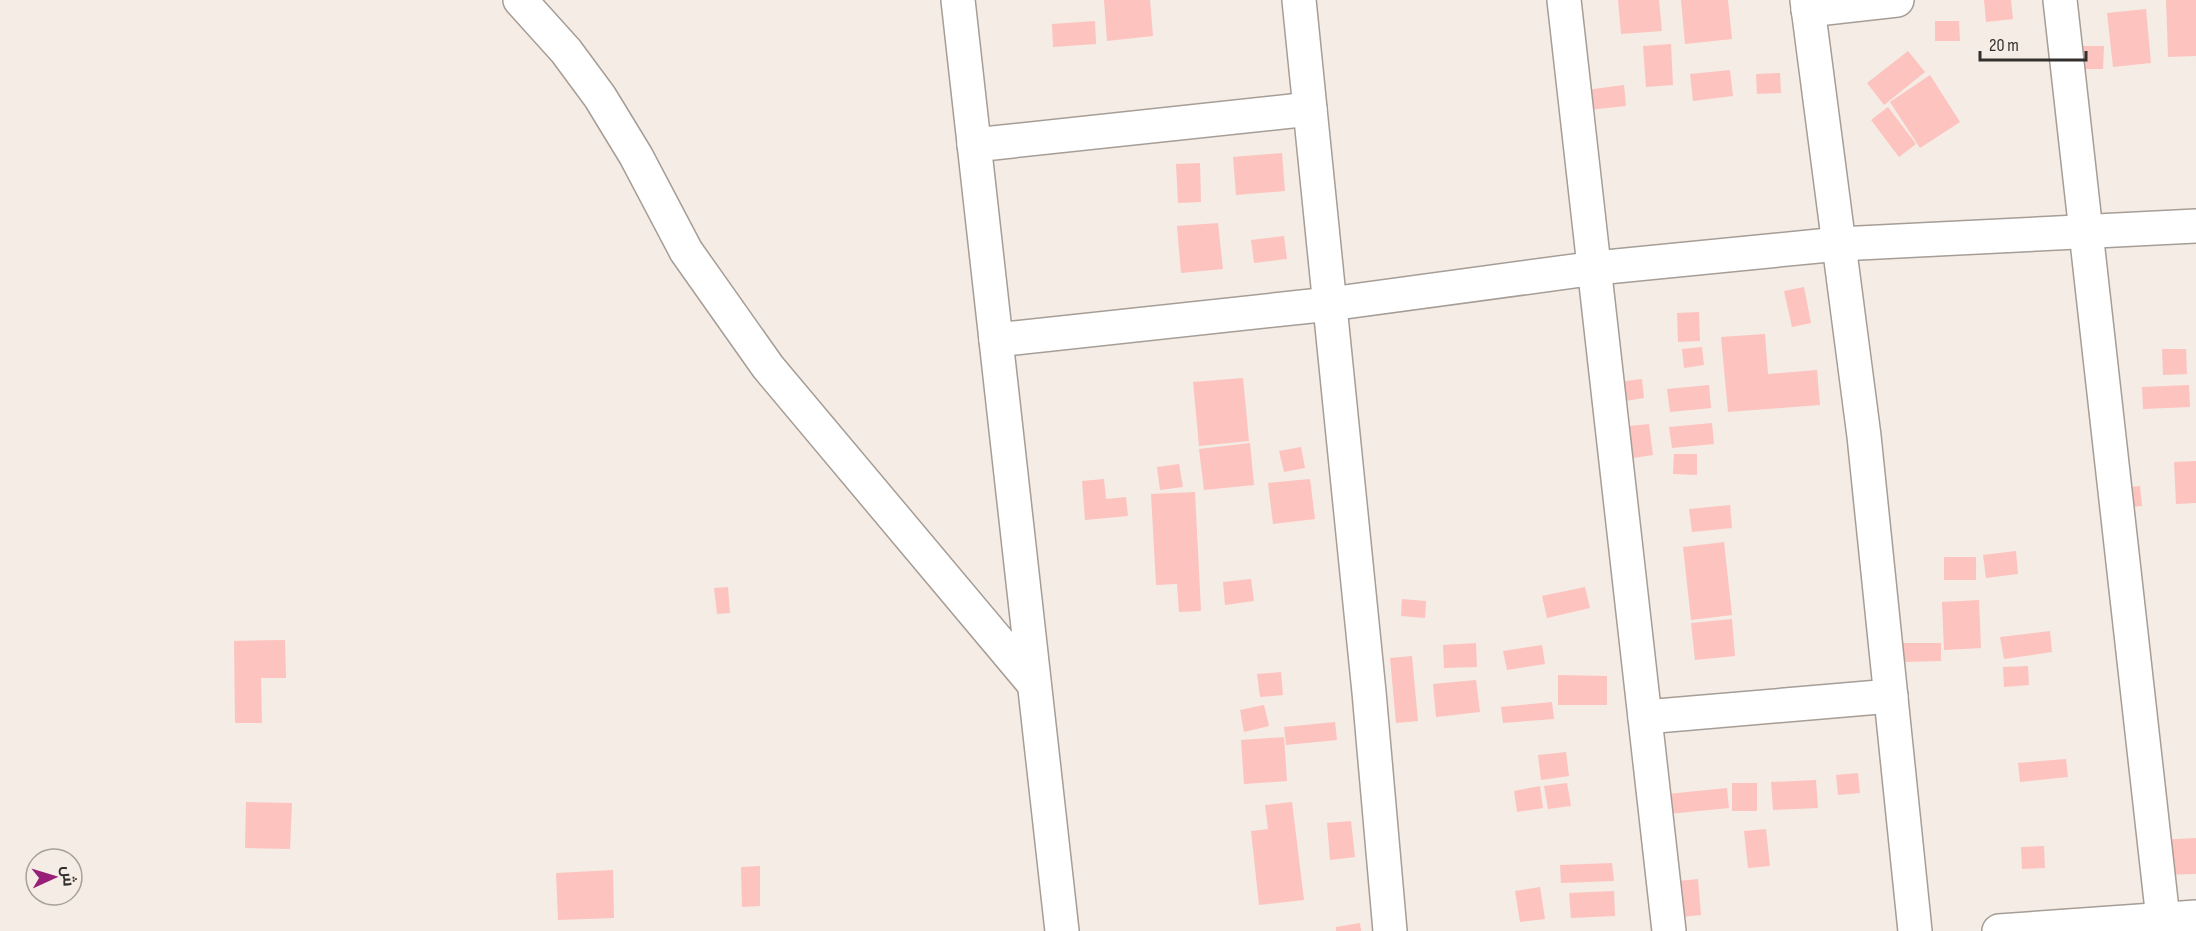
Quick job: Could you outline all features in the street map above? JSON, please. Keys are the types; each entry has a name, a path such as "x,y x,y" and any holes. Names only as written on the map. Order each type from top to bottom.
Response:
{"street":[{"path":"520,0 566,51 600,96 636,156 686,251 768,367 1034,684"},
{"path":"958,0 1062,931"},
{"path":"1299,0 1390,931"},
{"path":"1564,0 1669,931"},
{"path":"1897,0 1808,5 1864,436 1915,931"},
{"path":"2060,0 2163,919"},
{"path":"974,145 1310,110"},
{"path":"996,340 1330,304 1596,268 1839,244 2196,226"},
{"path":"1645,717 1891,696"},
{"path":"1999,931 2196,917"}],"building":[{"path":"1104,0 1150,0 1153,36 1107,41"},
{"path":"1618,0 1659,0 1662,31 1621,34"},
{"path":"1681,0 1728,0 1732,39 1685,44"},
{"path":"1984,0 2011,0 2013,19 1986,22"},
{"path":"2166,0 2196,0 2196,56 2168,57"},
{"path":"2146,9 2151,63 2113,67 2107,13"},
{"path":"1095,21 1096,44 1053,47 1052,24"},
{"path":"1935,21 1959,21 1960,41 1935,41"},
{"path":"1671,44 1673,85 1646,87 1643,46"},
{"path":"2066,46 2104,46 2103,69 2065,69"},
{"path":"1908,51 1925,72 1884,105 1867,83"},
{"path":"1730,70 1733,96 1693,101 1690,74"},
{"path":"1780,73 1781,93 1757,94 1756,74"},
{"path":"1930,75 1960,122 1920,148 1890,102"},
{"path":"1624,85 1626,106 1588,110 1586,90"},
{"path":"1888,107 1916,144 1899,157 1871,120"},
{"path":"1282,153 1285,191 1236,195 1233,157"},
{"path":"1200,163 1201,202 1178,203 1176,164"},
{"path":"1218,223 1223,269 1181,273 1177,226"},
{"path":"1284,236 1287,259 1254,263 1251,240"},
{"path":"1804,287 1811,323 1792,327 1784,291"},
{"path":"1699,312 1700,341 1678,342 1677,313"},
{"path":"1765,334 1768,374 1817,370 1820,405 1728,412 1721,337"},
{"path":"1702,347 1704,365 1684,368 1682,349"},
{"path":"2162,349 2186,349 2187,374 2163,375"},
{"path":"1243,378 1249,441 1199,446 1193,382"},
{"path":"1642,379 1644,398 1619,402 1617,382"},
{"path":"1709,385 1711,408 1670,412 1667,389"},
{"path":"2189,385 2190,407 2143,409 2142,387"},
{"path":"1712,423 1714,444 1672,448 1669,427"},
{"path":"1649,424 1653,455 1633,458 1629,426"},
{"path":"1250,443 1254,485 1204,490 1199,449"},
{"path":"1301,447 1305,468 1284,472 1279,451"},
{"path":"1674,454 1697,454 1697,475 1673,474"},
{"path":"2196,461 2196,503 2176,504 2174,462"},
{"path":"1179,464 1183,487 1160,490 1157,467"},
{"path":"1104,479 1106,499 1126,497 1128,516 1085,520 1082,481"},
{"path":"1310,479 1315,519 1273,524 1268,483"},
{"path":"2140,486 2142,506 2120,508 2119,488"},
{"path":"1195,492 1201,611 1179,612 1177,584 1156,585 1151,494"},
{"path":"1730,505 1732,528 1692,532 1689,509"},
{"path":"1724,542 1732,615 1691,620 1683,547"},
{"path":"2016,551 2018,574 1986,578 1983,555"},
{"path":"1944,557 1976,557 1976,580 1944,580"},
{"path":"1251,579 1254,601 1225,605 1223,582"},
{"path":"728,587 730,613 717,614 714,588"},
{"path":"1585,587 1590,608 1547,618 1542,596"},
{"path":"1402,599 1426,601 1425,618 1401,616"},
{"path":"1979,600 1981,648 1944,650 1942,602"},
{"path":"1732,619 1735,656 1695,660 1691,623"},
{"path":"2050,631 2052,652 2004,659 2000,637"},
{"path":"285,640 286,678 261,678 262,723 235,723 234,641"},
{"path":"1476,643 1477,667 1444,668 1443,645"},
{"path":"1903,643 1941,643 1941,661 1903,662"},
{"path":"1542,645 1545,664 1507,670 1503,651"},
{"path":"1412,656 1418,721 1396,723 1390,658"},
{"path":"2028,666 2029,685 2004,687 2003,667"},
{"path":"1281,672 1283,695 1260,697 1257,674"},
{"path":"1558,675 1607,676 1607,705 1558,705"},
{"path":"1476,680 1480,712 1436,717 1433,684"},
{"path":"1552,702 1554,719 1503,723 1501,707"},
{"path":"1264,705 1269,726 1244,732 1240,710"},
{"path":"1335,722 1337,740 1286,745 1284,727"},
{"path":"1284,737 1287,781 1244,784 1241,740"},
{"path":"1566,752 1569,776 1541,780 1538,755"},
{"path":"2066,759 2068,777 2020,782 2018,763"},
{"path":"1858,773 1860,793 1838,795 1836,775"},
{"path":"1816,780 1818,808 1773,810 1771,782"},
{"path":"1567,783 1571,806 1548,809 1544,786"},
{"path":"1732,783 1757,783 1757,811 1732,811"},
{"path":"1540,786 1543,808 1517,812 1514,791"},
{"path":"1727,788 1729,808 1669,814 1667,794"},
{"path":"246,802 292,803 290,849 245,848"},
{"path":"1292,802 1304,900 1259,905 1251,831 1268,829 1265,805"},
{"path":"1351,821 1355,857 1330,860 1327,823"},
{"path":"1766,829 1770,866 1748,868 1744,831"},
{"path":"2196,838 2196,874 2157,875 2156,840"},
{"path":"2044,846 2045,868 2022,869 2021,847"},
{"path":"1612,863 1614,881 1561,883 1560,865"},
{"path":"760,866 760,906 742,907 741,867"},
{"path":"613,870 614,918 558,920 556,873"},
{"path":"1698,879 1701,915 1661,919 1658,883"},
{"path":"1540,887 1545,919 1520,922 1515,891"},
{"path":"1614,891 1615,916 1571,918 1569,893"},
{"path":"1360,923 1361,931 1336,931 1336,927"}]}
